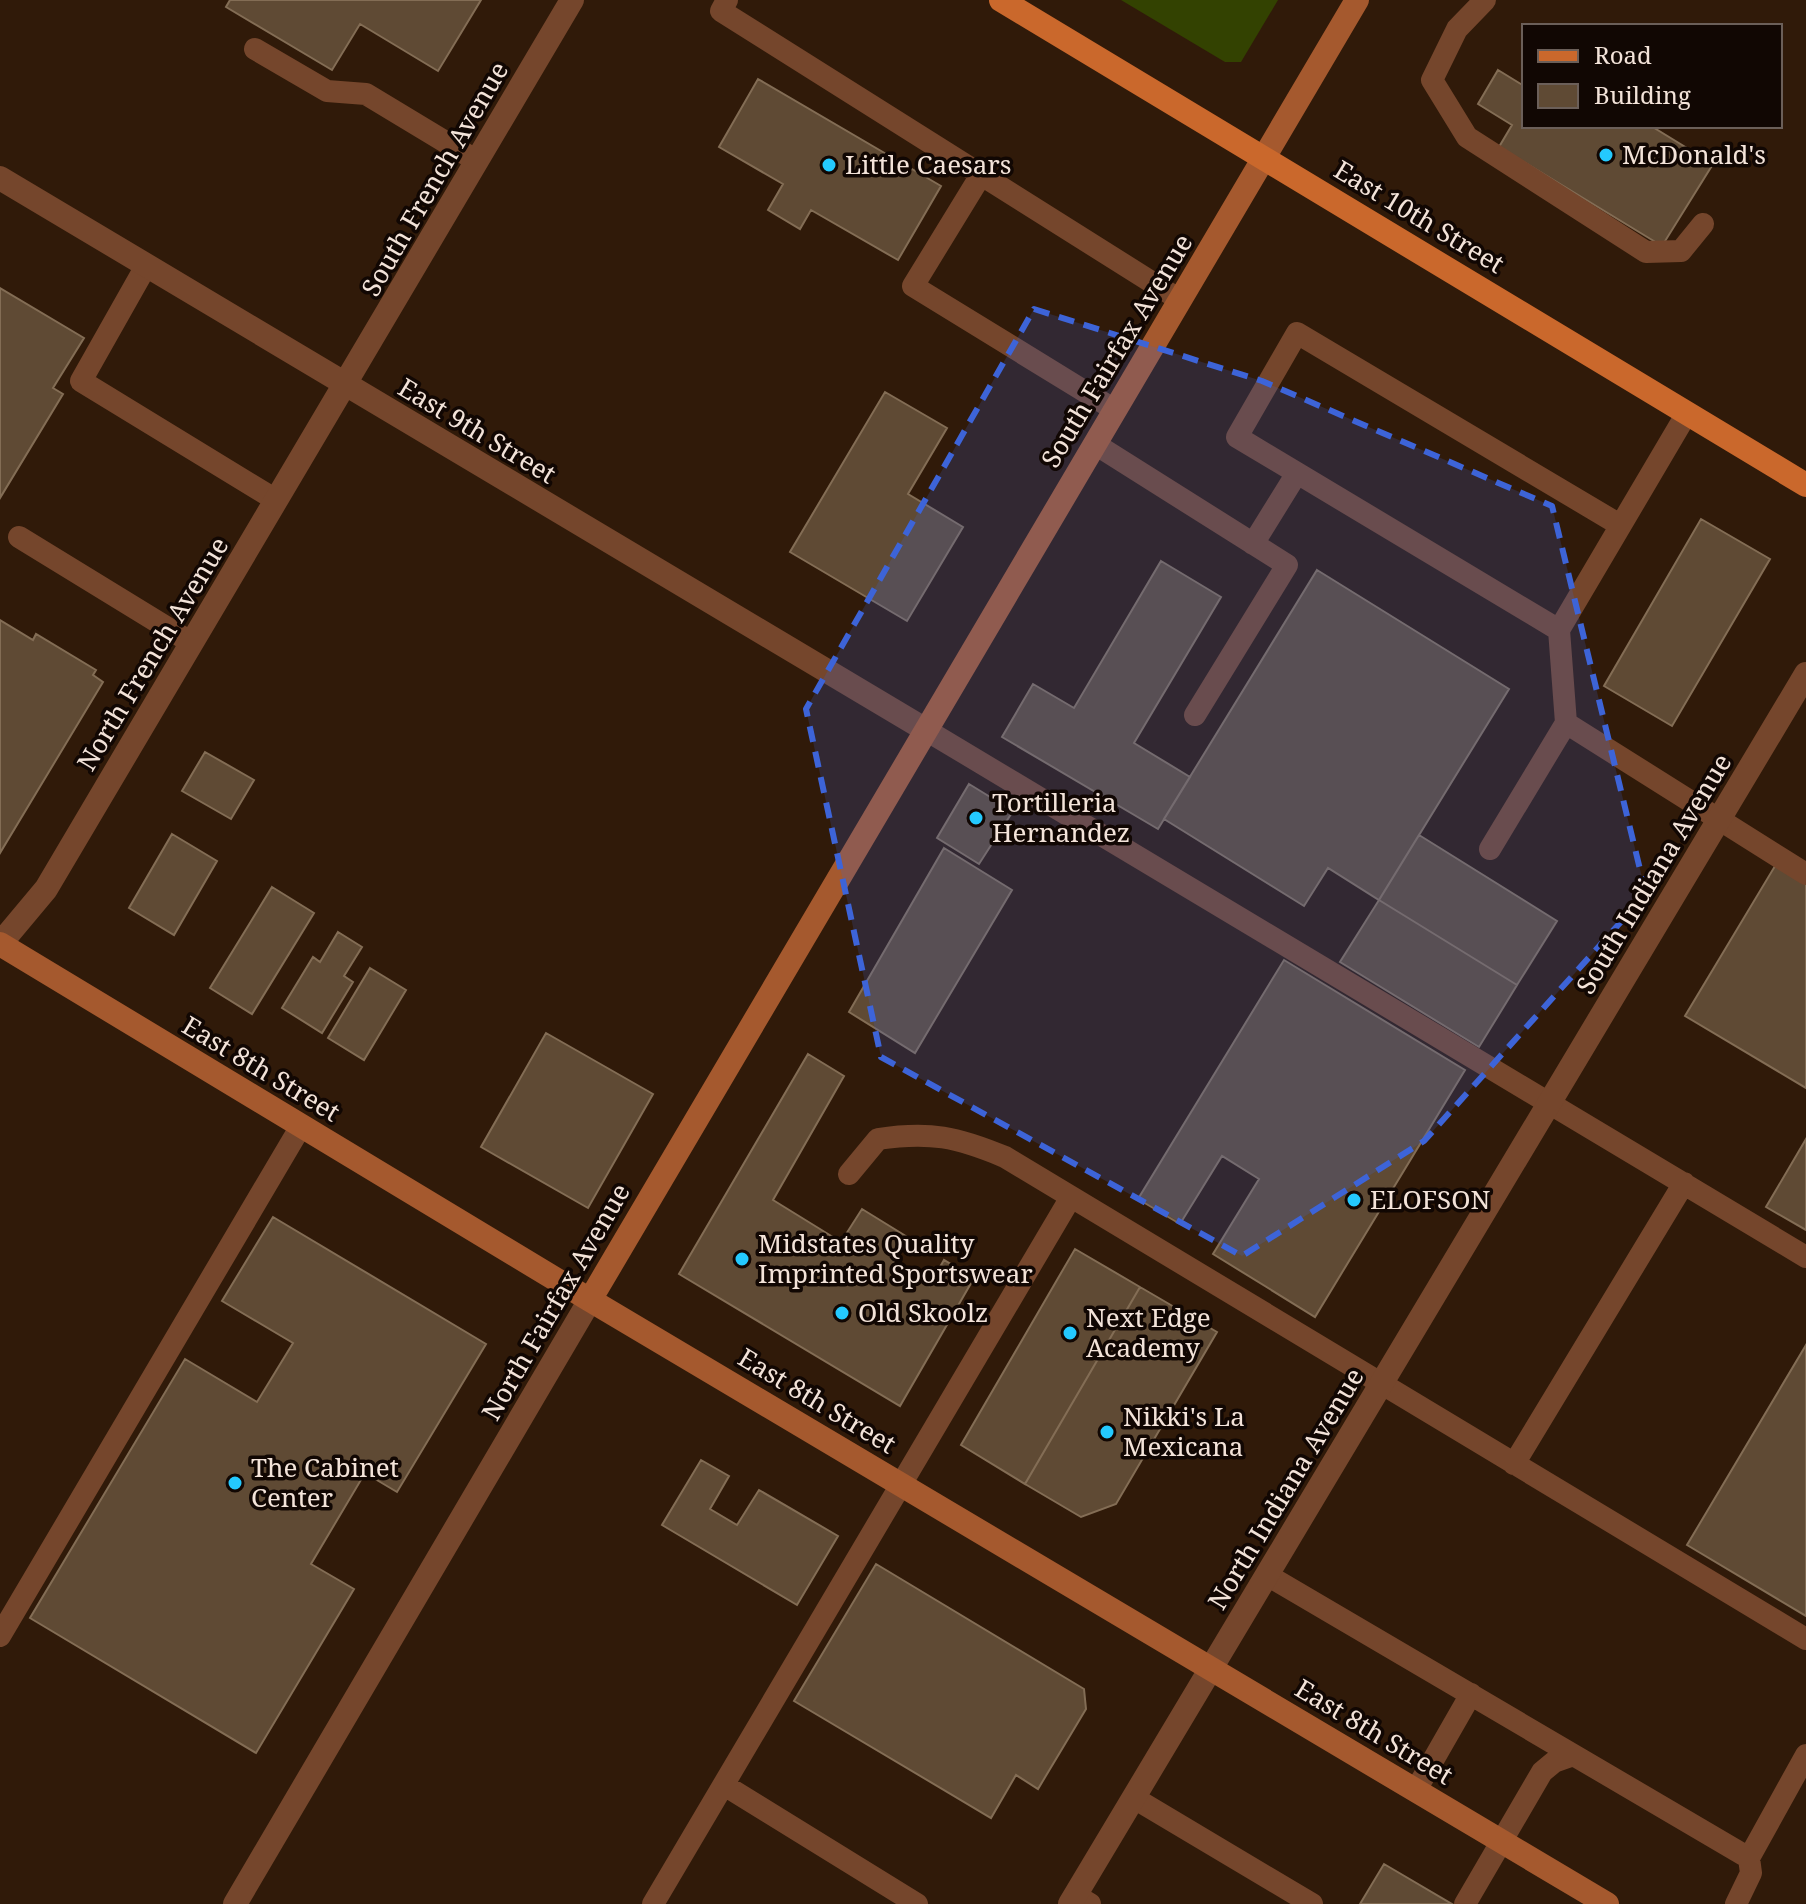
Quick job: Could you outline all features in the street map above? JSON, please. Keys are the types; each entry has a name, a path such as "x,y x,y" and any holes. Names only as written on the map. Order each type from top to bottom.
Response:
{"main road":[{"name":"East 10th Street","path":"1001,0 1806,485"},
{"name":"South Fairfax Avenue","path":"926,730 1357,0"},
{"name":"North Fairfax Avenue","path":"590,1300 926,730"},
{"name":"East 8th Street","path":"0,944 590,1300 1607,1904"}],"street":[{"name":"South French Avenue","path":"346,387 572,0"},
{"name":"East 9th Street","path":"0,178 926,730"},
{"name":"North French Avenue","path":"0,944 46,889 346,387"},
{"name":"South Indiana Avenue","path":"1549,1103 1806,674"},
{"name":"North Indiana Avenue","path":"1079,1901 1134,1798 1549,1103"},
{"name":"North Fairfax Avenue","path":"235,1904 590,1300"}],"lane":[{"path":"727,0 721,11 1180,300"},
{"path":"1485,0 1457,29 1432,80 1467,137 1646,252 1681,251 1703,224"},
{"path":"255,49 327,91 366,94 477,161"},
{"path":"981,175 913,286 1115,410"},
{"path":"146,266 81,381 276,500"},
{"path":"1559,630 1237,437 1297,333 1620,525"},
{"path":"1490,849 1566,723 1559,630 1687,413"},
{"path":"1095,444 1287,565 1195,715"},
{"path":"1253,544 1297,473"},
{"path":"19,537 192,643"},
{"path":"1566,723 1806,874"},
{"path":"926,730 1806,1257"},
{"path":"0,1636 301,1126"},
{"path":"849,1174 878,1139 918,1133 962,1139 990,1151 1806,1639"},
{"path":"1514,1464 1684,1183"},
{"path":"653,1904 904,1485 1071,1197"},
{"path":"1267,1575 1749,1858"},
{"path":"1416,1790 1471,1694"},
{"path":"1736,1904 1751,1873 1749,1858 1806,1755"},
{"path":"1465,1904 1542,1772 1554,1762 1571,1756"},
{"path":"724,1785 917,1904"},
{"path":"1134,1798 1312,1904"}],"highlighted area":[{"path":"1034,309 1262,381 1552,506 1646,894 1424,1141 1242,1256 881,1057 806,709"}],"green space":[{"path":"1121,0 1278,0 1241,62 1225,62"}],"building":[{"path":"230,0 481,0 438,71 360,24 332,70 226,7"},
{"name":"McDonald's","path":"1498,70 1522,85 1522,128 1654,128 1713,164 1662,246 1499,147 1512,125 1478,104"},
{"name":"Little Caesars","path":"758,79 941,186 898,260 811,210 800,229 768,210 783,184 719,147"},
{"path":"0,288 84,338 53,388 63,394 0,498"},
{"path":"885,392 947,428 908,494 963,527 907,621 790,552"},
{"path":"1701,519 1770,559 1672,726 1604,686"},
{"path":"1161,561 1221,597 1134,743 1190,777 1158,829 1002,737 1033,684 1074,708"},
{"path":"1317,570 1509,689 1379,900 1328,868 1304,906 1164,819"},
{"path":"0,620 33,640 36,634 96,670 93,675 103,682 0,853"},
{"path":"205,752 254,780 231,819 182,791"},
{"path":"969,784 1013,811 979,864 937,838"},
{"path":"172,834 217,861 174,935 129,908"},
{"path":"1419,835 1557,921 1517,985 1379,900"},
{"path":"944,848 1012,890 915,1053 849,1012"},
{"path":"1775,866 1806,884 1806,1088 1685,1016"},
{"path":"272,887 314,913 252,1014 210,988"},
{"path":"1379,900 1517,985 1479,1047 1340,962"},
{"path":"338,932 362,947 344,976 353,982 322,1033 282,1008 313,957 320,962"},
{"path":"1284,960 1465,1070 1315,1317 1213,1254 1259,1179 1222,1156 1180,1224 1138,1199"},
{"path":"370,968 406,990 364,1060 328,1038"},
{"path":"546,1033 653,1094 588,1208 481,1147"},
{"path":"808,1054 844,1076 773,1200 841,1242 862,1209 909,1238 893,1264 929,1286 944,1260 974,1278 900,1406 679,1274"},
{"path":"1806,1139 1806,1230 1766,1207"},
{"name":"The Cabinet Center","path":"273,1217 486,1344 397,1492 365,1473 311,1564 354,1589 256,1753 30,1618 185,1359 257,1402 293,1343 222,1301"},
{"name":"Next Edge Academy","path":"1075,1249 1140,1287 1025,1484 961,1445"},
{"name":"Nikki's La Mexicana","path":"1140,1287 1217,1332 1116,1504 1081,1517 1025,1484"},
{"path":"1806,1345 1806,1616 1687,1545"},
{"path":"701,1460 729,1476 710,1509 737,1525 759,1490 838,1536 797,1605 662,1525"},
{"path":"876,1564 1084,1689 1086,1709 1038,1789 1016,1775 991,1818 794,1701"},
{"path":"1384,1864 1452,1904 1360,1904"}],"place":[{"name":"McDonald's","path":"1606,155"},
{"name":"Little Caesars","path":"829,165"},
{"name":"Tortilleria Hernandez","path":"976,818"},
{"name":"ELOFSON","path":"1354,1200"},
{"name":"Midstates Quality Imprinted Sportswear","path":"742,1259"},
{"name":"Old Skoolz","path":"842,1313"},
{"name":"Next Edge Academy","path":"1070,1333"},
{"name":"Nikki's La Mexicana","path":"1107,1432"},
{"name":"The Cabinet Center","path":"235,1483"}]}
